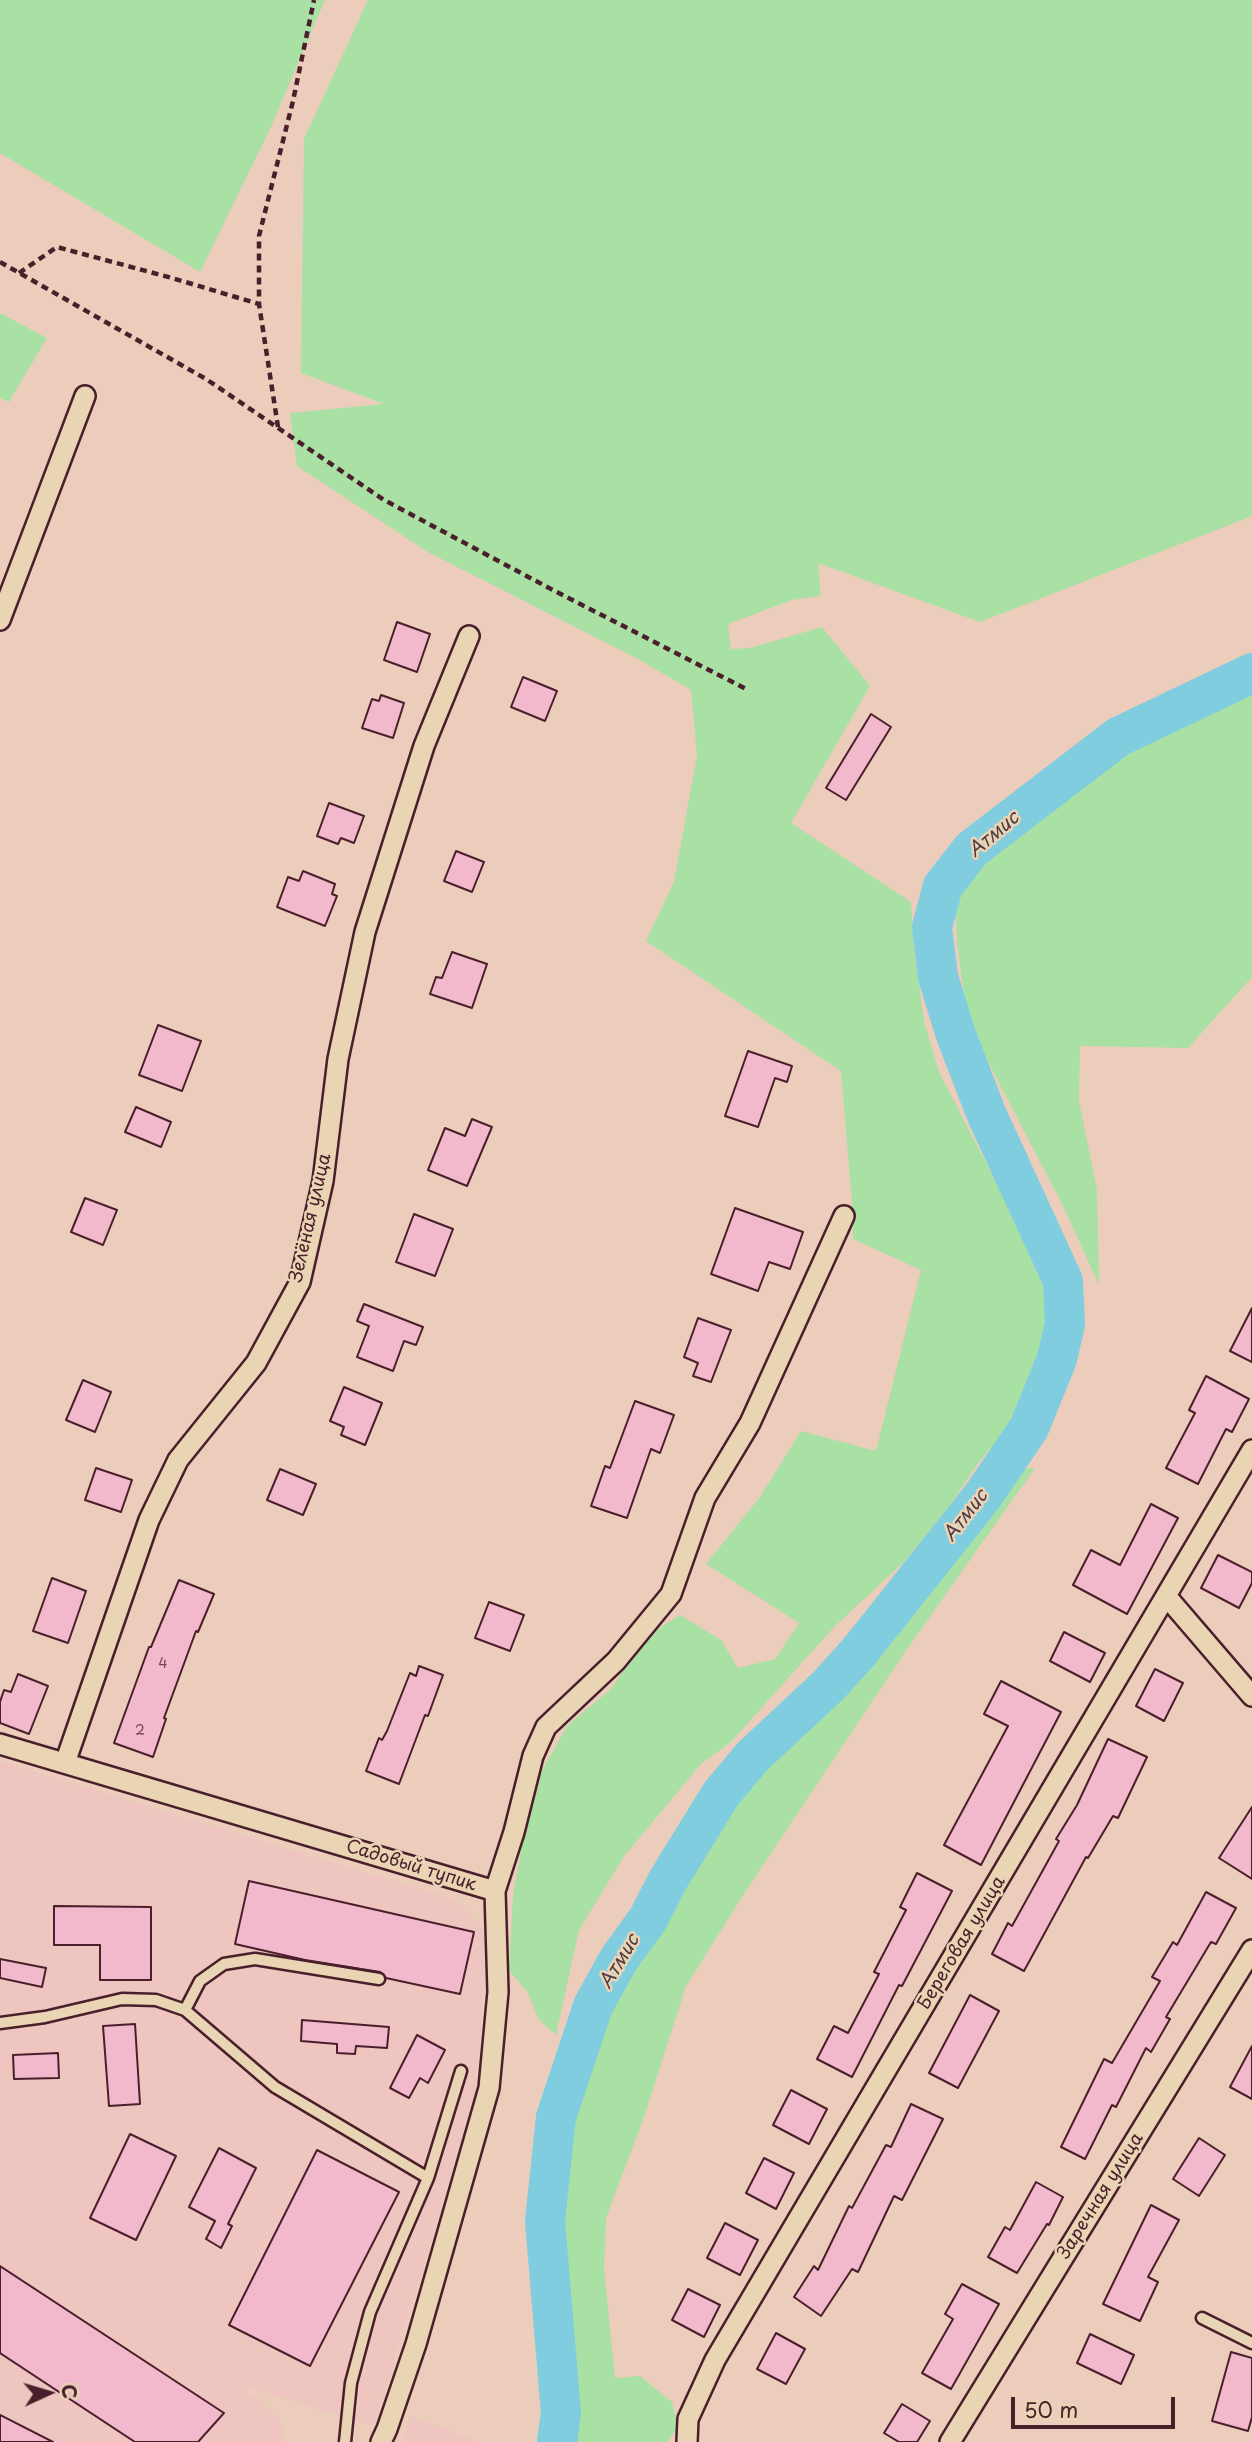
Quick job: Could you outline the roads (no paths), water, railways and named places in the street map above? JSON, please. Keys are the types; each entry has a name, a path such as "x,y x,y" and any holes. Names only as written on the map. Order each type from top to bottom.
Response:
{"street":[{"path":"0,620 85,396"},
{"name":"Зелёная улица","path":"65,1763 149,1520 178,1460 256,1363 300,1282 323,1181 338,1059 365,932 424,746 469,636"},
{"path":"495,1892 514,1832 533,1756 546,1727 616,1661 671,1594 705,1498 750,1423 844,1216"},
{"name":"Береговая улица","path":"687,2442 688,2419 715,2360 1252,1450"},
{"path":"1167,1597 1252,1696"},
{"name":"Садовый тупик","path":"0,1744 495,1892 498,1992 489,2088 416,2344 381,2442"},
{"name":"Заречная улица","path":"950,2442 1252,1950"}],"lane":[{"path":"185,2010 200,1981 224,1964 255,1959 379,1979"},
{"path":"0,2023 45,2017 122,1999 156,2000 185,2010 275,2087 428,2178"},
{"path":"345,2442 351,2383 370,2312 428,2178 461,2071"},
{"path":"1202,2318 1252,2343"}],"waterway":[{"name":"Атмис","path":"557,2442 561,2413 545,2221 556,2117 593,2006 619,1959 648,1919 668,1880 721,1794 752,1757 828,1686 858,1653 982,1497 1029,1428 1057,1359 1065,1324 1063,1281 986,1113 956,1035 938,977 932,927 943,886 972,849 1118,737 1252,673"}]}
